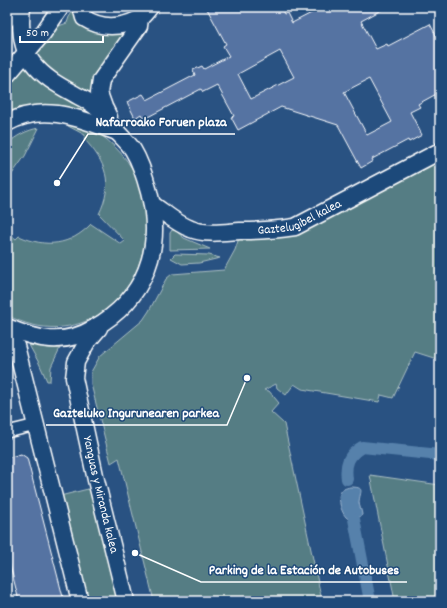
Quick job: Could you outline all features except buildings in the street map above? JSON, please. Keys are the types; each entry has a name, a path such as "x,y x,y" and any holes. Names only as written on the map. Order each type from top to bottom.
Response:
{"street":[{"path":"81,7 84,18 91,22 105,26 127,24 145,13"},
{"path":"15,12 31,21 42,22 58,12"},
{"path":"7,327 32,337 58,339 83,334 102,324 125,304 135,292 149,265 155,235 152,204 144,171 132,149 98,108 52,82 40,72 26,52 15,12"},
{"path":"7,75 43,33 58,12"},
{"path":"117,132 104,107 99,93 101,80 139,26 145,13"},
{"path":"7,123 34,114 63,114 117,132"},
{"name":"Gaztelugibel kalea","path":"152,204 177,222 191,229 202,232 276,230 295,227 440,151"},
{"name":"Yanguas y Miranda kalea","path":"102,324 87,342 76,362 74,378 96,480 126,601"},
{"path":"7,332 16,346 80,601"},
{"path":"7,432 36,425"}],"green space":[{"path":"76,7 81,12 131,28 94,98 52,72 37,55 56,27 67,23"},
{"path":"24,65 97,115 7,114 7,89"},
{"path":"69,123 90,129 101,135 122,154 133,169 141,187 146,204 146,229 142,255 133,278 119,298 101,313 80,323 57,327 32,325 7,315 7,232 16,239 19,236 39,242 57,243 75,237 91,224 121,244 125,241 99,214 104,203 107,183 98,156 84,139 85,135 68,126 67,124"},
{"path":"39,128 25,156 7,181 7,144 14,138 30,130"},
{"path":"440,159 440,360 415,352 393,398 381,395 379,402 302,389 294,384 286,395 277,388 276,384 264,390 269,391 279,403 271,412 284,424 322,601 154,601 119,458 111,463 91,384 91,372 100,356 143,320 166,279 172,274 224,270 235,250 239,238 281,236"},
{"path":"172,230 176,231 184,238 210,249 170,250 170,233"},
{"path":"175,254 209,255 220,258 199,263 182,264 171,258"},
{"path":"29,345 46,348 60,348 51,367 50,381 47,381"},
{"path":"370,475 440,485 440,601 395,601"},
{"path":"92,488 121,601 87,601 60,496"}],"water":[{"path":"350,487 361,490 359,502 362,515 354,520 350,520 345,516 341,508 339,497 345,488"}],"waterway":[{"path":"347,479 348,460 353,453 362,447 440,455"},
{"path":"354,519 370,601"}],"place":[{"name":"Nafarroako Foruen plaza","path":"57,183"},
{"name":"Gazteluko Ingurunearen parkea","path":"247,378"},
{"name":"Parking de la Estación de Autobuses","path":"135,553"}]}
